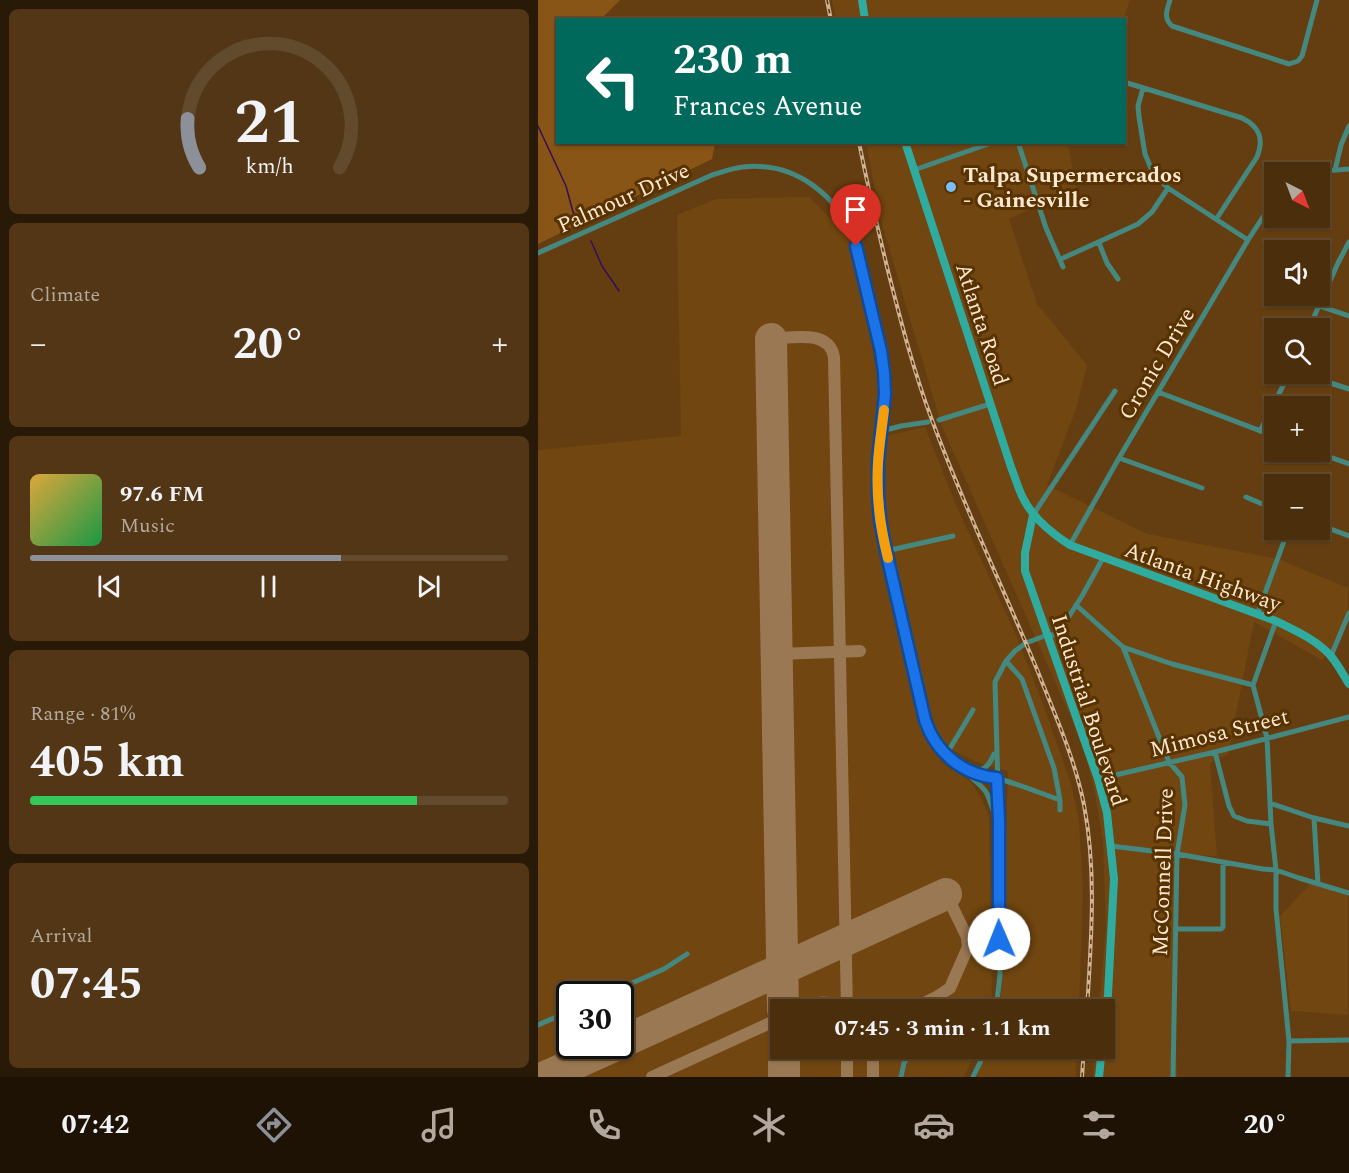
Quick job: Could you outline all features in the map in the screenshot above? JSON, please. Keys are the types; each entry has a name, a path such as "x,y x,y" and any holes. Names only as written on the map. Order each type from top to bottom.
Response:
{"main road":[{"path":"862,0 865,18"},
{"name":"Atlanta Road","path":"906,144 1011,467 1023,499 1033,515"},
{"name":"Atlanta Highway","path":"1033,515 1070,545 1276,621 1306,636 1331,656 1348,684"},
{"name":"Industrial Boulevard","path":"1033,515 1025,553 1025,572 1098,779 1107,813 1114,879 1108,999"},
{"path":"1099,1077 1101,1059"}],"street":[{"path":"1170,0 1166,17 1172,26 1289,64 1298,62 1302,56 1317,0"},
{"path":"1126,83 1242,118 1257,130 1261,148 1257,157 1217,218"},
{"path":"1143,88 1138,106 1139,117 1145,154 1153,173 1168,188 1248,240"},
{"path":"1335,170 1348,126"},
{"path":"914,170 988,144"},
{"path":"1019,144 1046,228 1063,267"},
{"name":"Palmour Drive","path":"538,253 712,175 741,167 772,168 792,173 809,181 834,202 846,221 856,246 881,351 885,394 878,462 880,520 925,720 930,734 946,755 966,770"},
{"path":"1330,170 1348,169"},
{"path":"1061,259 1138,224 1152,212 1168,188"},
{"name":"Cronic Drive","path":"1070,545 1119,458 1264,215"},
{"path":"1330,281 1348,242"},
{"path":"1099,243 1107,263 1118,279"},
{"path":"1314,318 1319,306 1348,316"},
{"path":"1330,383 1348,389"},
{"path":"1260,430 1284,384"},
{"path":"1033,515 1115,391"},
{"path":"1158,392 1264,432"},
{"path":"939,420 990,404"},
{"path":"882,431 928,422"},
{"path":"1330,457 1348,464"},
{"path":"1119,458 1202,488"},
{"path":"1246,497 1264,504"},
{"path":"1330,529 1348,536"},
{"path":"886,551 953,536"},
{"path":"1257,615 1284,540"},
{"path":"997,999 1000,975 999,821 995,682 1006,661 1015,651 1026,643 1047,635 1057,635 1103,558"},
{"name":"McConnell Drive","path":"1076,605 1123,647 1169,762 1182,777 1184,805 1177,854 1173,1077"},
{"path":"1331,656 1348,613"},
{"path":"1276,621 1253,685 1267,738 1271,824 1276,870 1276,909 1289,1041 1288,1077"},
{"path":"1123,647 1172,664 1253,685"},
{"path":"1006,661 1020,675 1026,690 1054,768 1060,810"},
{"path":"946,755 973,710"},
{"name":"Mimosa Street","path":"1098,779 1216,752 1348,717"},
{"path":"966,770 984,769 990,764 996,749"},
{"path":"1216,752 1229,806 1234,816 1247,821 1271,824"},
{"path":"966,770 979,776 997,778 1060,800"},
{"path":"966,770 968,775 986,792 993,813 999,821"},
{"path":"1270,803 1314,818 1348,826"},
{"path":"1314,818 1318,884"},
{"path":"1111,846 1177,854 1263,870 1276,870 1298,879 1348,893"},
{"path":"1176,929 1221,929 1223,927 1223,862"},
{"path":"634,982 664,969 687,954"},
{"path":"538,1025 556,1017"},
{"path":"1289,1041 1348,1040"},
{"path":"901,1077 907,1059"},
{"path":"973,1077 982,1059"}],"shaded area":[{"path":"538,0 620,0 602,18 556,18 556,144 715,144 712,159 538,244"},
{"path":"832,0 1130,0 1124,18 836,18"},
{"path":"866,144 1068,144 1076,188 1009,219 1037,304 1087,365 1076,409 1047,485 1147,534 1278,559 1348,588 1348,614 1335,646 1322,660 1254,622 1228,754 1210,763 1217,856 1177,855 1173,955 1177,1077 1093,1077 1094,1059 1115,1059 1115,999 1100,999 1106,925 1103,842 1095,793 1085,753 1072,720 941,424 880,217"},
{"path":"809,197 848,236 879,381 873,482 877,537 919,721 931,748 945,765 970,781 989,816 991,999 770,999 770,1059 972,1059 964,1077 538,1077 538,450 681,436 677,215 716,199"},
{"path":"925,427 955,503 1016,635 1072,787 1079,820 1083,892 1079,999 1001,999 1008,771 979,763 939,744 887,535 882,486 885,436"},
{"path":"1310,884 1348,892 1348,1015 1291,1011 1280,916"},
{"path":"983,1059 1077,1059 1076,1077 977,1077"}],"waterway":[{"path":"538,126 566,186 573,212 578,219"},
{"path":"591,241 602,266 619,291"}],"taxiway":[{"path":"771,339 799,337 817,339 825,342 831,348 834,357 847,999"},
{"path":"778,654 860,651"},
{"path":"932,999 950,988 968,947 967,937 946,894"},
{"path":"652,1077 770,1023"},
{"path":"847,1059 847,1077"},
{"path":"873,1059 873,1077"}],"runway":[{"path":"771,339 783,999"},
{"path":"634,1037 946,894"},
{"path":"545,1077 585,1059"},
{"path":"784,1059 784,1077"}],"railway":[{"path":"827,0 831,18"},
{"path":"859,144 892,286 925,401 944,452 1051,704 1080,788 1088,831 1092,882 1088,999"},
{"path":"1082,1077 1083,1059"}],"slow traffic":[{"path":"884,410 878,462 878,494 880,520 888,558"}],"place":[{"name":"Talpa Supermercados - Gainesville","path":"951,187"}],"route":[{"path":"856,246 881,351 884,373 885,394 878,462 878,494 886,551 910,660 930,734 940,748 959,766 979,776 997,778 999,939"}]}
